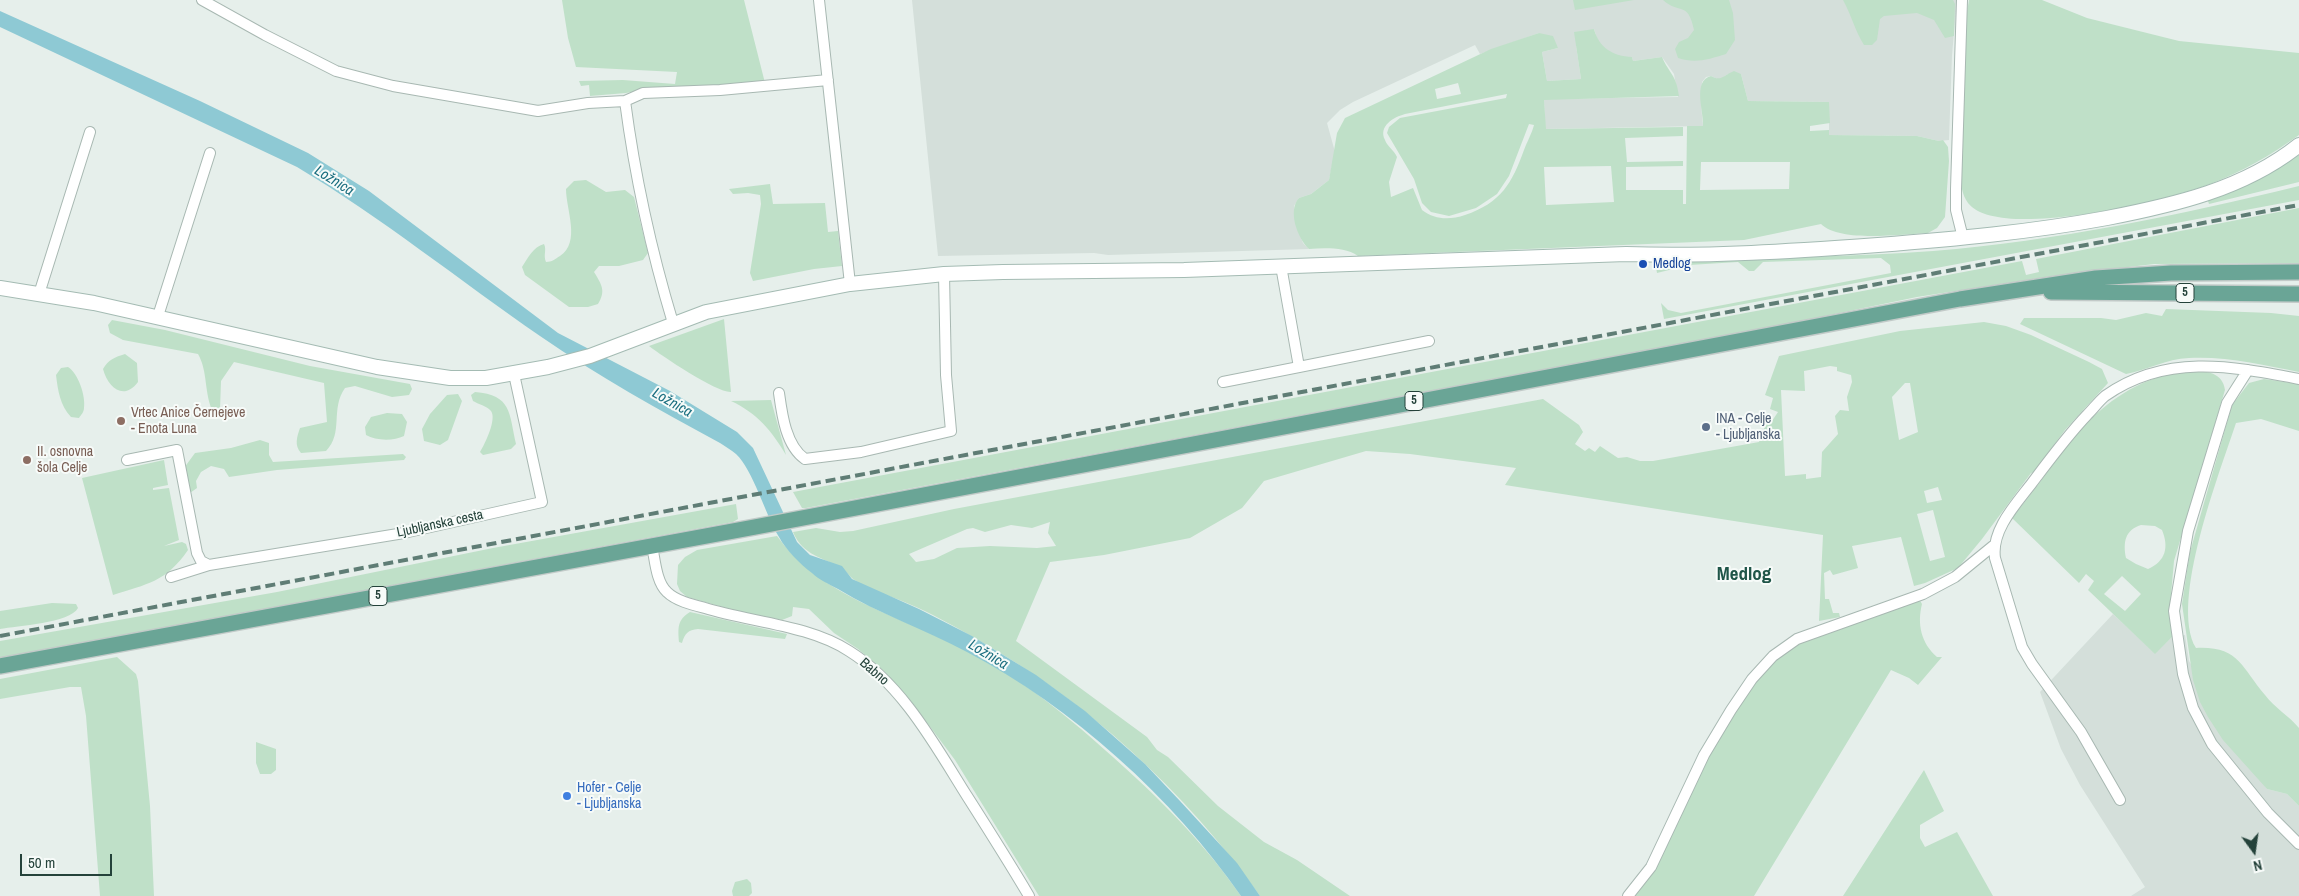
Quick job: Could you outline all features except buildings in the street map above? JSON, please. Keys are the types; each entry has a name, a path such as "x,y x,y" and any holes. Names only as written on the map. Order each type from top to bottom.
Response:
{"main road":[{"name":"5","path":"0,666 755,527 1525,380 2025,289 2096,278 2171,273 2299,272"},
{"name":"5","path":"2025,289 2059,292 2299,294"}],"street":[{"path":"202,0 265,36 336,71 393,86 538,111 588,103 625,102 643,93 720,90 828,80"},
{"path":"819,0 850,284"},
{"path":"1962,0 1956,200 1963,238"},
{"path":"625,102 633,164 642,207 673,323"},
{"path":"39,294 90,132"},
{"path":"0,288 158,316 368,365 422,375 450,378 486,378 548,367 630,342 673,323 737,305 850,284 944,274 1280,266 1626,254 1664,255 1829,248 1963,238 2085,222 2195,198 2231,185 2257,172 2299,145"},
{"path":"158,316 210,153"},
{"path":"1280,266 1299,367"},
{"path":"779,393 791,444 798,454 806,459 860,452 951,431 944,325 944,274"},
{"path":"1223,382 1429,341"},
{"path":"1628,896 1651,867 1704,755 1731,710 1752,679 1773,656 1797,639 1923,594 1955,577 1993,546 2014,507 2066,438 2104,397 2145,375 2174,368 2199,365 2248,370 2299,379"},
{"path":"2248,370 2227,403 2188,531 2174,611 2183,674 2194,708 2212,744 2268,813 2299,844"},
{"name":"Ljubljanska cesta","path":"171,577 209,565 404,533 542,502 514,374"},
{"path":"127,460 177,450 197,553 201,561 209,565"},
{"name":"Babno","path":"652,546 663,587 674,597 731,616 823,638 849,650 873,669 892,688 929,736 1029,896"},
{"path":"1993,546 2022,647 2081,732 2120,800"}],"shaded area":[{"path":"912,0 1957,0 1952,55 1949,140 1939,141 1917,136 1829,135 1829,102 1748,101 1741,74 1728,74 1721,79 1711,76 1706,77 1702,82 1701,105 1703,126 1545,129 1544,99 1678,97 1674,74 1662,57 1633,61 1632,57 1618,57 1599,45 1594,29 1576,45 1581,79 1547,81 1542,52 1558,48 1539,33 1480,54 1475,45 1353,102 1340,110 1327,123 1335,152 1329,180 1311,194 1299,198 1294,206 1300,235 1303,243 1309,249 1108,255 1094,253 938,256"},
{"path":"2113,614 2155,653 2172,637 2185,635 2189,661 2267,789 2287,794 2299,806 2299,896 2131,896 2145,887 2080,785 2061,749 2040,692"}],"green space":[{"path":"562,0 744,0 765,83 651,88 626,93 590,96 589,85 581,86 579,81 623,80 675,84 677,72 576,67 568,38"},
{"path":"1573,0 1634,0 1575,10"},
{"path":"1663,0 1729,0 1733,13 1735,40 1726,54 1696,61 1678,58 1675,49 1679,42 1688,38 1694,30 1692,21 1686,11 1674,7"},
{"path":"1843,0 1953,0 1955,4 1954,36 1945,38 1934,20 1917,13 1884,16 1880,19 1877,40 1872,45 1864,45"},
{"path":"1969,0 2042,0 2087,18 2179,41 2299,53 2299,135 2267,156 2233,174 2210,184 2159,199 2085,214 2047,218 2013,219 1985,214 1968,203 1963,193 1961,179 1964,41"},
{"path":"1594,29 1596,36 1603,46 1613,53 1632,57 1633,61 1662,57 1676,83 1679,96 1544,100 1546,129 1683,127 1683,136 1625,138 1627,162 1683,161 1683,166 1626,167 1626,190 1683,190 1683,204 1686,204 1687,126 1703,126 1700,98 1702,84 1705,79 1711,76 1720,78 1734,71 1741,74 1748,101 1829,102 1830,123 1810,126 1810,131 1829,130 1829,135 1917,136 1939,141 1943,140 1948,147 1949,161 1945,217 1937,228 1928,233 1888,236 1842,234 1830,230 1821,224 1744,240 1358,256 1347,251 1328,248 1309,249 1301,239 1295,225 1294,210 1296,204 1299,198 1311,194 1329,180 1337,133 1345,118 1491,49 1539,33 1553,36 1558,48 1542,52 1547,81 1581,79 1574,32","holes":["1458,83 1461,94 1437,99 1435,89","1507,94 1506,98 1400,118 1389,127 1387,133 1414,179 1422,203 1431,212 1449,216 1476,208 1497,194 1509,176 1529,124 1534,125 1515,172 1504,190 1488,204 1477,210 1454,218 1443,218 1432,216 1422,210 1413,188 1391,197 1389,182 1397,157 1383,135 1385,126 1388,123 1396,117","1701,162 1790,162 1789,189 1700,190","1611,166 1614,202 1546,205 1544,167"]},
{"path":"2299,155 2299,182 2209,204 2208,201 2256,181"},
{"path":"586,180 606,192 625,190 634,197 648,253 643,260 619,266 599,266 594,272 602,288 602,295 598,304 588,307 569,307 525,275 522,267 531,253 540,245 544,244 545,246 546,262 560,256 566,250 570,243 571,225 566,189 574,181"},
{"path":"770,184 773,204 825,203 828,232 838,231 842,266 814,269 753,281 750,273 761,204 760,195 748,193 733,194 729,189"},
{"path":"2299,186 2299,200 1664,319 1661,303 1668,310 1681,313 1891,273 1890,265 1881,258 1763,262 1754,271 1749,271 1738,262 1689,265 1657,273 1656,267 1691,259 1873,254 1979,247 2118,226"},
{"path":"2299,208 2299,263 2154,264 2052,276 1917,297 1791,323 806,508 802,508 793,492 2022,261 2026,275 2039,272 2036,259"},
{"path":"2166,309 2271,313 2299,316 2299,372 2216,358 2189,358 2172,360 2126,374 2020,324 2024,318 2101,318 2116,320 2146,313 2162,316"},
{"path":"724,319 731,392 724,391 702,381 649,346"},
{"path":"112,320 165,330 310,366 410,384 412,389 409,395 392,397 355,386 345,388 338,404 336,429 331,444 326,451 301,453 297,444 300,428 327,422 324,383 234,362 221,381 220,410 213,412 198,354 123,340 110,333 108,325"},
{"path":"1984,322 2006,326 2031,335 2102,369 2108,383 2065,430 1958,568 1914,586 1901,537 1852,546 1858,568 1833,575 1830,570 1824,573 1825,599 1829,599 1833,613 1839,613 1840,617 1819,621 1823,535 1505,485 1516,468 1410,454 1366,451 1264,481 1242,508 1190,538 1104,555 1050,562 1016,641 1147,737 1157,750 1168,757 1218,806 1264,842 1297,860 1350,896 1260,896 1231,857 1199,820 1131,751 1094,719 1055,689 973,637 925,611 866,586 853,579 843,569 814,555 802,546 793,532 816,528 840,532 853,531 954,509 1543,399 1579,425 1583,432 1575,444 1585,451 1589,448 1595,452 1600,446 1618,458 1627,457 1640,461 1653,461 1759,442 1767,421 1772,421 1778,412 1770,409 1773,398 1765,395 1779,356 1900,331","holes":["1830,366 1837,367 1837,371 1851,375 1852,382 1847,397 1849,411 1840,410 1835,416 1838,434 1822,452 1821,477 1806,479 1806,474 1785,476 1781,390 1805,391 1804,371","1905,383 1910,383 1918,432 1899,440 1892,397","1938,487 1942,500 1927,503 1924,491","1933,510 1945,557 1930,561 1917,514","1050,522 1048,533 1056,546 1037,548 990,546 957,548 934,559 916,562 909,554 967,529 973,528 985,532 1011,525 1032,528"]},
{"path":"125,354 137,363 138,382 133,388 122,391 117,390 109,382 103,369 112,359"},
{"path":"68,367 78,379 82,391 84,409 79,418 71,417 67,412 59,392 56,375 61,368"},
{"path":"2180,371 2201,371 2214,374 2223,383 2225,390 2174,561 2170,606 2172,637 2155,654 2088,590 2094,581 2086,574 2079,583 2012,518 2082,428 2123,393 2149,380","holes":["2141,525 2155,526 2162,530 2165,542 2162,558 2148,569 2126,558 2126,537 2131,530","2122,576 2141,594 2125,611 2104,594"]},
{"path":"2264,379 2299,384 2299,431 2261,419 2236,423 2200,537 2189,600 2189,627 2196,648 2210,648 2222,651 2238,660 2269,700 2299,728 2299,806 2287,794 2267,789 2223,740 2208,717 2200,702 2193,680 2182,604 2190,552 2232,405 2249,383"},
{"path":"475,392 496,397 507,407 516,444 511,449 483,455 480,452 490,432 493,420 491,411 473,401 471,395"},
{"path":"458,394 462,401 448,440 440,445 424,441 422,429 430,414 447,395"},
{"path":"771,400 786,455 775,438 756,417 731,401"},
{"path":"387,413 402,414 407,422 404,436 385,440 366,435 365,427 371,417"},
{"path":"260,440 269,443 269,455 273,462 403,454 406,457 404,460 277,470 229,477 224,469 211,466 201,472 196,481 197,488 190,493 184,468 195,453 231,448"},
{"path":"164,460 168,485 153,488 153,490 169,488 179,540 164,546 182,542 186,544 188,550 180,561 164,575 146,584 113,595 82,478"},
{"path":"736,504 738,519 733,522 0,658 0,641 277,592 493,548"},
{"path":"777,536 791,553 824,581 862,602 973,654 1033,691 1053,706 1103,748 1166,807 1224,872 1241,896 1039,896 955,760 910,700 884,671 858,649 834,633 809,609 793,607 792,616 782,620 737,611 687,597 680,591 677,584 678,565 685,557 697,550"},
{"path":"1919,599 1922,604 1920,626 1924,639 1927,646 1937,657 1942,657 1918,685 1909,678 1891,670 1754,896 1634,896 1651,874 1664,850 1721,734 1748,692 1764,673 1781,656 1809,637"},
{"path":"52,603 76,604 78,608 65,617 54,620 0,629 0,611"},
{"path":"690,612 787,634 785,639 698,629 687,633 682,643 679,642 679,625"},
{"path":"117,657 136,674 138,681 150,806 154,896 100,896 86,716 81,687 70,687 0,699 0,679"},
{"path":"256,742 276,749 276,770 271,774 260,774 256,763"},
{"path":"1924,770 1944,811 1920,825 1920,838 1925,847 1957,832 1993,896 1843,896"},
{"path":"747,879 751,883 752,893 749,896 733,896 732,891 735,882"}],"water":[{"name":"Ložnica","path":"0,11 200,101 308,153 369,191 558,333 670,391 737,432 753,448 797,542 810,555 842,566 852,579 919,609 972,636 1036,675 1085,711 1145,764 1180,801 1237,863 1260,896 1241,896 1184,824 1152,790 1118,758 1045,700 1006,674 967,652 869,606 821,580 807,569 782,542 754,482 736,454 562,351 390,228 297,167 0,27"}],"railway":[{"path":"0,636 2299,205"}],"place":[{"name":"Medlog","path":"1643,264"},
{"name":"Vrtec Anice Černejeve - Enota Luna","path":"121,421"},
{"name":"INA - Celje - Ljubljanska","path":"1706,427"},
{"name":"II. osnovna šola Celje","path":"27,460"},
{"name":"Hofer - Celje - Ljubljanska","path":"567,796"}],"district":[{"name":"Medlog","path":"1744,575"}]}
